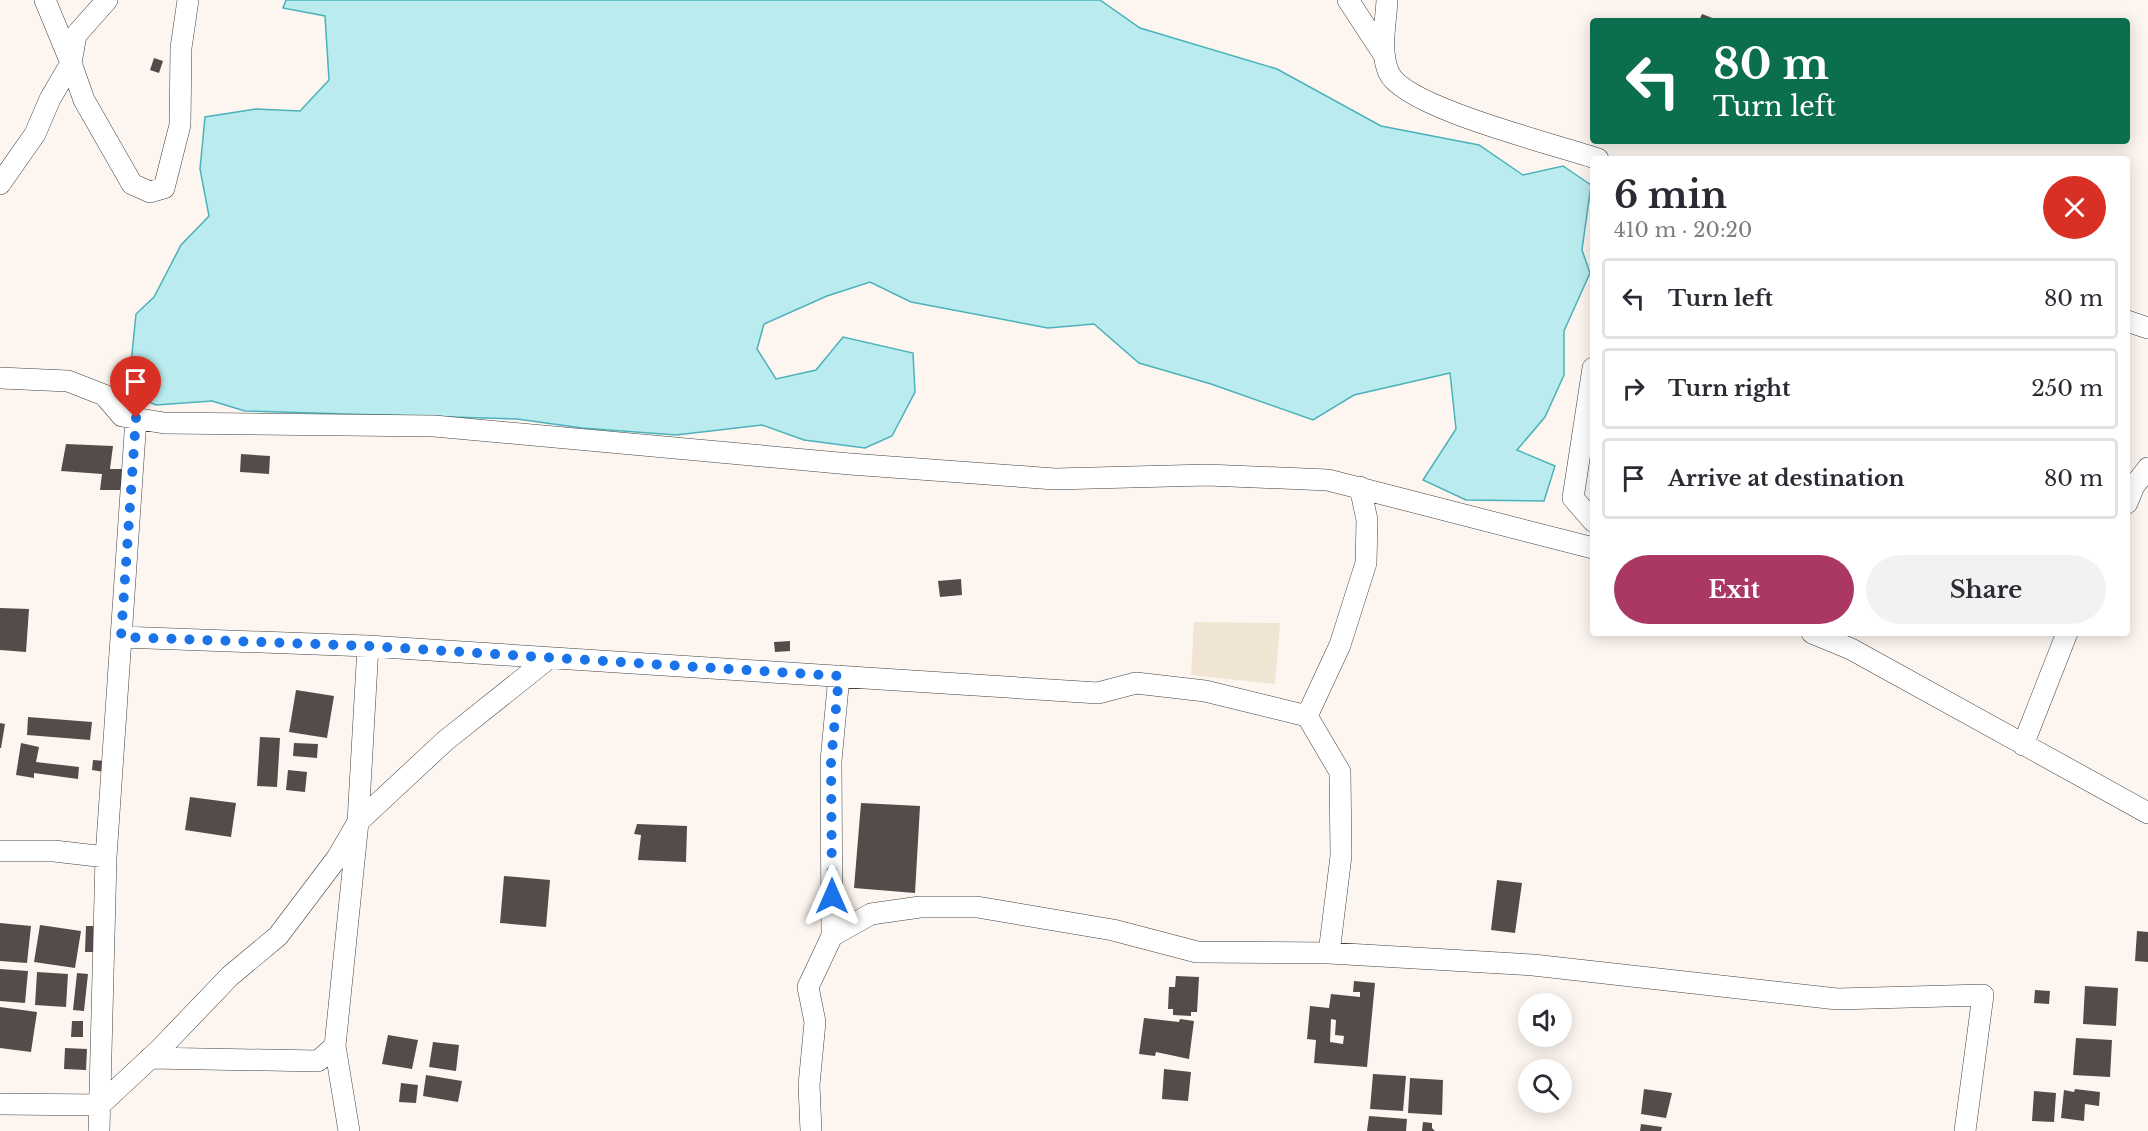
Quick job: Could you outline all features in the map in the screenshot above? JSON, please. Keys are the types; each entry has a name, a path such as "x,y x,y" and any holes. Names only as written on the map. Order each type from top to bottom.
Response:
{"street":[{"path":"0,184 35,134 50,99 71,63 76,36 107,0"},
{"path":"47,1 84,100 132,184 150,192 164,188 180,125 181,48 188,0"},
{"path":"1348,0 1384,55"},
{"path":"1387,0 1384,55 1389,75 1421,100 1590,157"},
{"path":"2130,322 2148,328"},
{"path":"0,378 68,381 104,395 122,416 164,423 434,426 838,464 1044,478 1218,475 1328,480 1590,547"},
{"path":"1590,387 1572,498 1590,518"},
{"path":"99,1131 106,856 136,418"},
{"path":"2130,496 2134,486 2148,468"},
{"path":"1307,716 1340,645 1366,563 1367,520 1360,487"},
{"path":"1819,636 1851,649 2148,813"},
{"path":"2022,745 2066,636"},
{"path":"121,637 368,646 1098,693 1136,684 1205,691 1307,716 1340,772 1341,856 1329,953"},
{"path":"349,1131 335,1046 358,822 368,646"},
{"path":"0,1104 100,1105 150,1058 230,976 278,936 337,858 358,822 445,741 549,658"},
{"path":"811,1131 809,1084 815,1022 808,987 832,936 831,762 839,676"},
{"path":"0,851 54,851 106,856"},
{"path":"832,936 872,914 920,907 977,907 1113,930 1197,952 1329,953 1533,965 1837,999 1983,995 1965,1131"},
{"path":"150,1058 318,1061 335,1046"}],"shaded area":[{"path":"1194,622 1280,623 1275,684 1191,675"}],"water":[{"path":"286,0 1100,0 1140,28 1277,69 1381,126 1479,145 1523,175 1563,166 1590,184 1582,250 1590,273 1564,331 1564,375 1545,417 1517,450 1555,466 1544,501 1466,500 1423,480 1456,429 1450,373 1354,395 1313,420 1211,384 1139,363 1094,324 1048,328 911,302 870,282 827,296 764,324 757,349 776,379 816,370 843,337 913,353 915,392 892,436 865,448 804,440 762,425 676,435 582,428 517,419 245,411 212,401 156,405 128,393 136,314 154,297 181,245 209,216 200,169 205,117 256,109 300,111 329,80 325,16 283,8"}],"building":[{"path":"1702,14 1712,18 1700,18"},
{"path":"154,58 163,61 159,73 150,70"},
{"path":"66,444 113,446 110,469 125,469 120,490 100,490 102,474 61,471"},
{"path":"241,454 270,456 269,474 240,472"},
{"path":"961,579 962,595 940,597 938,581"},
{"path":"0,608 29,609 26,652 0,650"},
{"path":"790,641 790,651 775,652 774,642"},
{"path":"296,690 334,696 327,738 289,732"},
{"path":"28,717 92,722 90,740 27,735"},
{"path":"0,723 5,724 1,748 0,748"},
{"path":"260,737 280,738 277,787 257,786"},
{"path":"21,743 39,747 36,762 79,767 78,779 34,773 34,778 16,775"},
{"path":"294,743 318,744 317,758 293,756"},
{"path":"93,760 105,761 104,772 92,770"},
{"path":"288,770 307,772 305,792 286,790"},
{"path":"190,797 236,803 231,837 185,830"},
{"path":"861,803 920,806 915,893 854,888"},
{"path":"637,824 687,826 686,862 638,860 641,835 634,834"},
{"path":"504,876 550,880 546,927 500,923"},
{"path":"1497,880 1522,883 1515,933 1491,930"},
{"path":"0,923 31,926 27,963 0,961"},
{"path":"40,925 81,931 75,968 34,962"},
{"path":"86,926 95,926 94,952 85,952"},
{"path":"2137,931 2148,932 2148,962 2135,961"},
{"path":"0,969 28,971 25,1003 0,1001"},
{"path":"37,972 68,974 66,1007 35,1005"},
{"path":"77,973 88,974 84,1011 73,1010"},
{"path":"1176,976 1199,977 1197,1012 1191,1012 1191,1016 1173,1015 1173,1009 1168,1009 1169,987 1175,987"},
{"path":"1354,981 1375,983 1367,1067 1314,1063 1316,1040 1307,1039 1310,1006 1329,1008 1331,994 1360,997 1360,992 1353,992","holes":["1331,1019 1336,1020 1335,1035 1344,1036 1343,1044 1330,1042"]},
{"path":"2085,986 2118,988 2116,1026 2083,1024"},
{"path":"2035,990 2050,991 2049,1004 2034,1003"},
{"path":"0,1007 37,1012 31,1052 0,1048"},
{"path":"1144,1018 1179,1022 1180,1019 1194,1021 1189,1059 1156,1052 1155,1056 1139,1054"},
{"path":"72,1021 83,1021 83,1037 71,1037"},
{"path":"388,1035 418,1040 412,1069 382,1064"},
{"path":"2076,1038 2112,1040 2110,1077 2073,1075"},
{"path":"433,1042 459,1045 456,1071 429,1067"},
{"path":"65,1048 87,1049 86,1070 64,1069"},
{"path":"1164,1069 1191,1072 1188,1101 1162,1099"},
{"path":"1373,1074 1406,1076 1403,1111 1370,1109"},
{"path":"426,1075 462,1081 458,1102 423,1096"},
{"path":"1410,1078 1443,1080 1442,1115 1408,1113"},
{"path":"401,1083 418,1085 416,1103 399,1102"},
{"path":"1644,1089 1672,1093 1666,1118 1641,1114"},
{"path":"2075,1089 2100,1092 2099,1106 2085,1104 2084,1121 2061,1118 2064,1090 2074,1092"},
{"path":"2034,1091 2056,1093 2054,1122 2032,1121"},
{"path":"1369,1116 1407,1119 1406,1131 1367,1131"},
{"path":"1423,1122 1432,1123 1435,1131 1422,1131"},
{"path":"1641,1124 1662,1127 1661,1131 1640,1131"}],"route":[{"path":"136,418 121,637 368,646 839,676 831,762 832,896"}]}
